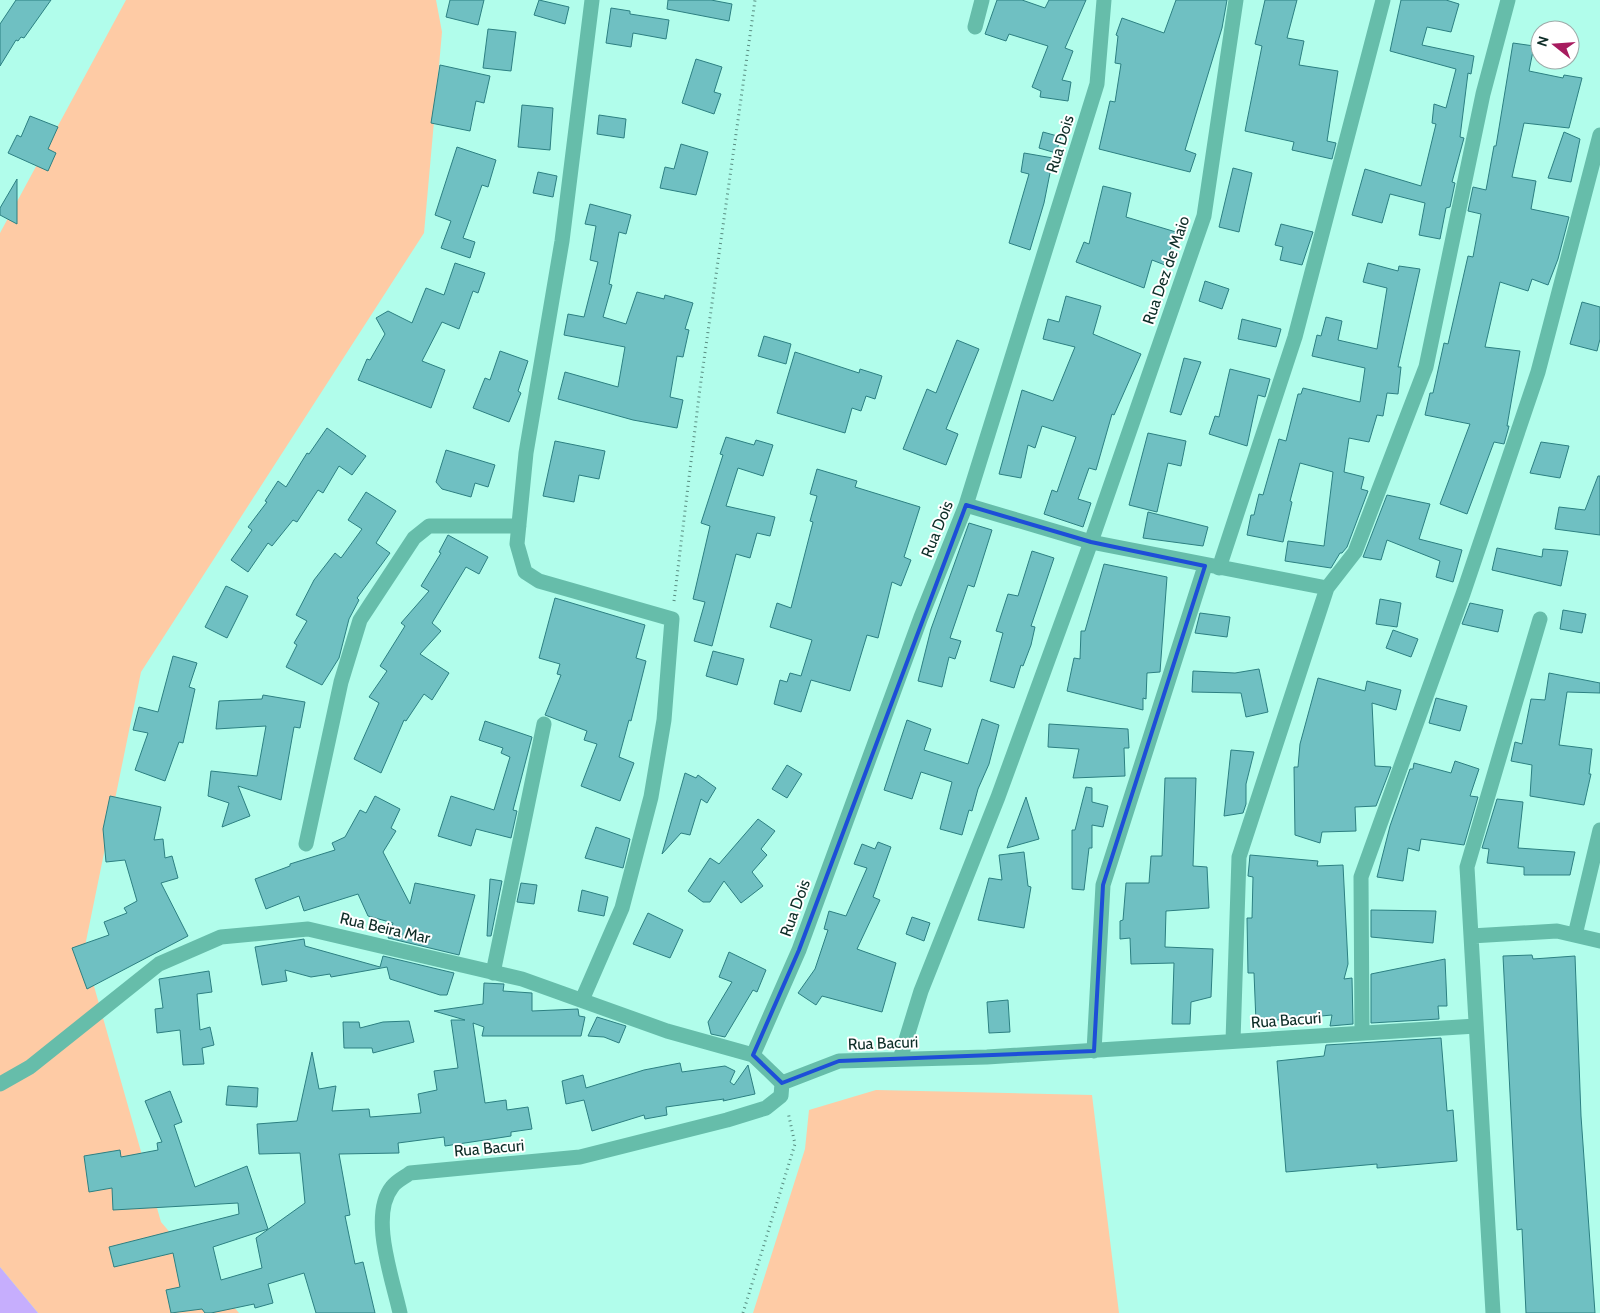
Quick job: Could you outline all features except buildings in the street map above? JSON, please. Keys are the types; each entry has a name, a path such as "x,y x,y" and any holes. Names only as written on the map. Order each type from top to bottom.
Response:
{"street":[{"path":"582,1000 622,908 651,797 664,720 672,619 539,581 525,572 517,544 526,453 562,241 592,0"},
{"path":"975,27 982,0"},
{"name":"Rua Dois","path":"753,1055 799,950 921,617 966,504 1097,84 1104,0"},
{"name":"Rua Dez de Maio","path":"900,1059 921,991 998,797 1091,542 1204,216 1236,0"},
{"path":"1094,1051 1103,885 1212,567 1295,337 1383,0"},
{"path":"1233,1041 1239,857 1327,588 1355,552 1426,367 1483,94 1508,0"},
{"path":"1362,1033 1361,877 1463,594 1538,372 1600,135"},
{"path":"966,504 1091,542 1327,588"},
{"path":"306,844 341,682 360,620 414,538 430,526 518,526"},
{"path":"1493,1313 1468,867 1540,619"},
{"path":"492,973 544,724"},
{"path":"1574,935 1600,830"},
{"name":"Rua Beira Mar","path":"0,1084 30,1067 159,964 221,936 308,929 345,936 492,973 504,974 666,1031 753,1055 782,1083"},
{"path":"1471,936 1557,931 1600,941"},
{"name":"Rua Bacuri","path":"400,1313 382,1233 382,1210 391,1187 410,1173 580,1157 727,1120 766,1108 781,1096 782,1083 839,1061 1094,1051 1476,1026"}],"path":[{"path":"672,619 700,388 755,0"},
{"path":"743,1313 795,1144 782,1083"}],"highlighted area":[{"path":"966,505 1091,542 1205,566 1103,885 1094,1051 839,1061 782,1083 753,1055 799,950"}],"shaded area":[{"path":"126,0 436,0 442,32 424,233 141,672 84,951 161,1222 239,1313 38,1313 0,1267 0,233"},
{"path":"876,1090 1092,1095 1119,1313 753,1313 805,1149 809,1110"},
{"path":"0,1267 38,1313 0,1313"}]}
